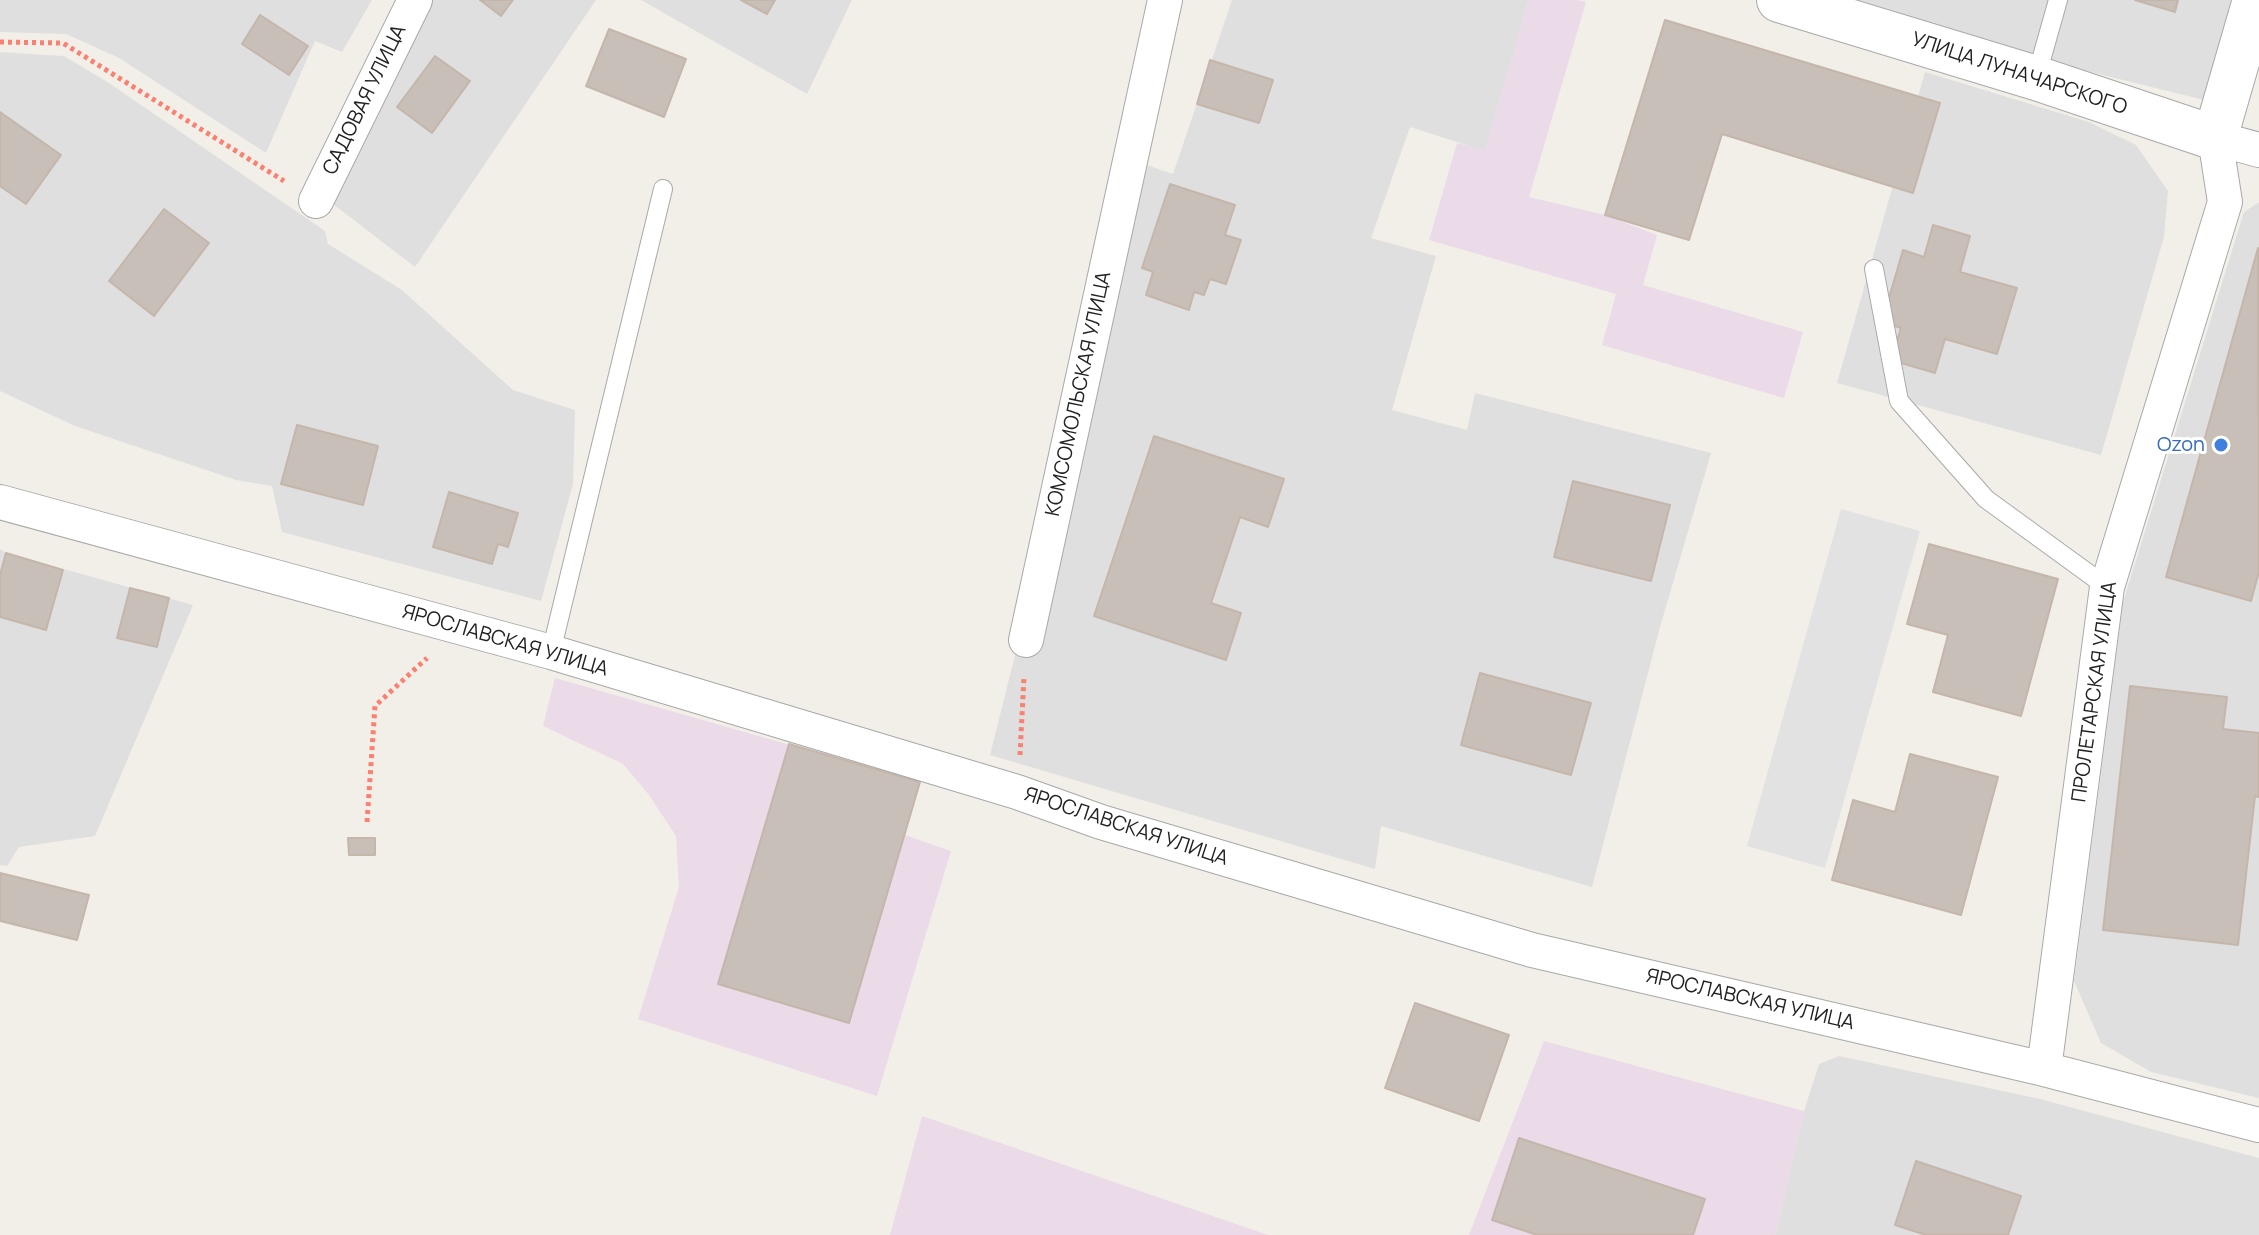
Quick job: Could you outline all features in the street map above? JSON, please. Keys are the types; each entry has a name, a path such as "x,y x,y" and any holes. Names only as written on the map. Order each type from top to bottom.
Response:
{"street":[{"name":"САДОВАЯ УЛИЦА","path":"316,201 415,0"},
{"name":"КОМСОМОЛЬСКАЯ УЛИЦА","path":"1026,640 1165,0"},
{"name":"УЛИЦА ЛУНАЧАРСКОГО","path":"1779,0 2259,150"},
{"name":"ПРОЛЕТАРСКАЯ УЛИЦА","path":"2044,1069 2107,587 2225,202 2215,138 2255,0"},
{"name":"ЯРОСЛАВСКАЯ УЛИЦА","path":"0,502 551,652 1017,792 1101,822 1532,950 2044,1069 2259,1125"}],"lane":[{"path":"2036,78 2058,0"},
{"path":"551,652 663,189"},
{"path":"1874,269 1899,401 1986,499 2107,587"}],"path":[{"path":"0,42 63,43 316,201"},
{"path":"367,822 375,706 460,627"},
{"path":"1017,792 1026,640"}],"shaded area":[{"path":"0,0 372,0 342,52 315,41 266,153 119,58 66,34 0,32"},
{"path":"433,0 596,0 415,267 333,204"},
{"path":"641,0 852,0 807,94"},
{"path":"1232,0 1529,0 1485,151 1410,127 1371,238 1436,256 1392,410 1467,430 1475,393 1711,453 1660,627 1592,887 1381,826 1375,869 990,755 1138,162 1173,174"},
{"path":"1529,0 1586,2 1529,197 1605,215 1657,235 1643,285 1803,332 1784,398 1602,345 1616,294 1429,240 1457,143 1485,150"},
{"path":"1846,0 2233,0 2204,100 2038,59"},
{"path":"0,52 64,56 109,83 325,231 328,244 402,290 513,390 575,410 573,484 541,601 282,532 272,486 236,480 75,426 0,391"},
{"path":"1925,72 2089,122 2136,145 2168,191 2164,237 2101,455 1837,383"},
{"path":"2259,202 2259,1098 2151,1072 2101,1043 2074,981 2123,602 2244,212"},
{"path":"1841,509 1920,531 1825,868 1747,846"},
{"path":"0,549 193,605 95,836 19,847 7,866 0,865"},
{"path":"555,678 920,782 905,835 951,851 877,1096 638,1019 679,887 676,836 649,795 623,764 543,726"},
{"path":"1544,1041 1804,1111 1775,1235 1469,1235"},
{"path":"1839,1056 2040,1099 2259,1158 2259,1235 1775,1235 1804,1111 1819,1064"},
{"path":"922,1116 1268,1235 890,1235"}],"building":[{"path":"480,0 513,0 501,16"},
{"path":"741,0 775,0 767,14"},
{"path":"2135,0 2178,0 2175,12"},
{"path":"260,15 308,46 289,75 242,44"},
{"path":"1665,20 1940,103 1913,193 1722,134 1689,240 1605,215"},
{"path":"609,29 686,59 664,117 586,86"},
{"path":"435,56 470,81 432,133 397,107"},
{"path":"1210,60 1273,80 1259,123 1197,104"},
{"path":"0,112 61,155 26,204 0,186"},
{"path":"1170,184 1235,205 1225,235 1241,240 1226,284 1210,279 1204,295 1194,292 1189,310 1146,295 1153,272 1142,268"},
{"path":"164,209 209,243 154,316 109,281"},
{"path":"1933,225 1970,236 1960,272 2017,288 1997,354 1945,339 1935,373 1891,360 1901,328 1882,322 1903,250 1924,257"},
{"path":"2258,248 2259,572 2251,601 2166,577"},
{"path":"297,425 378,446 363,505 281,484"},
{"path":"1154,436 1284,479 1268,527 1240,517 1211,603 1241,613 1226,660 1094,616"},
{"path":"1573,481 1670,505 1651,581 1554,557"},
{"path":"449,492 518,513 508,547 498,544 492,564 433,547"},
{"path":"1929,544 2058,579 2021,716 1933,692 1948,635 1907,624"},
{"path":"6,553 63,570 46,630 0,617 0,575"},
{"path":"130,588 169,598 157,647 117,638"},
{"path":"1480,673 1591,703 1571,775 1461,745"},
{"path":"2130,686 2227,697 2223,729 2259,733 2259,797 2255,796 2238,945 2103,930"},
{"path":"789,744 920,782 849,1023 718,984"},
{"path":"1910,754 1998,777 1961,915 1832,880 1853,800 1895,812"},
{"path":"348,838 375,838 375,855 349,855"},
{"path":"0,873 89,895 77,940 0,921"},
{"path":"1415,1003 1509,1035 1479,1121 1385,1088"},
{"path":"1519,1138 1705,1199 1693,1235 1537,1235 1492,1220"},
{"path":"1916,1161 2021,1196 2008,1235 1926,1235 1895,1225"}],"place":[{"name":"Ozon","path":"2221,445"}]}
